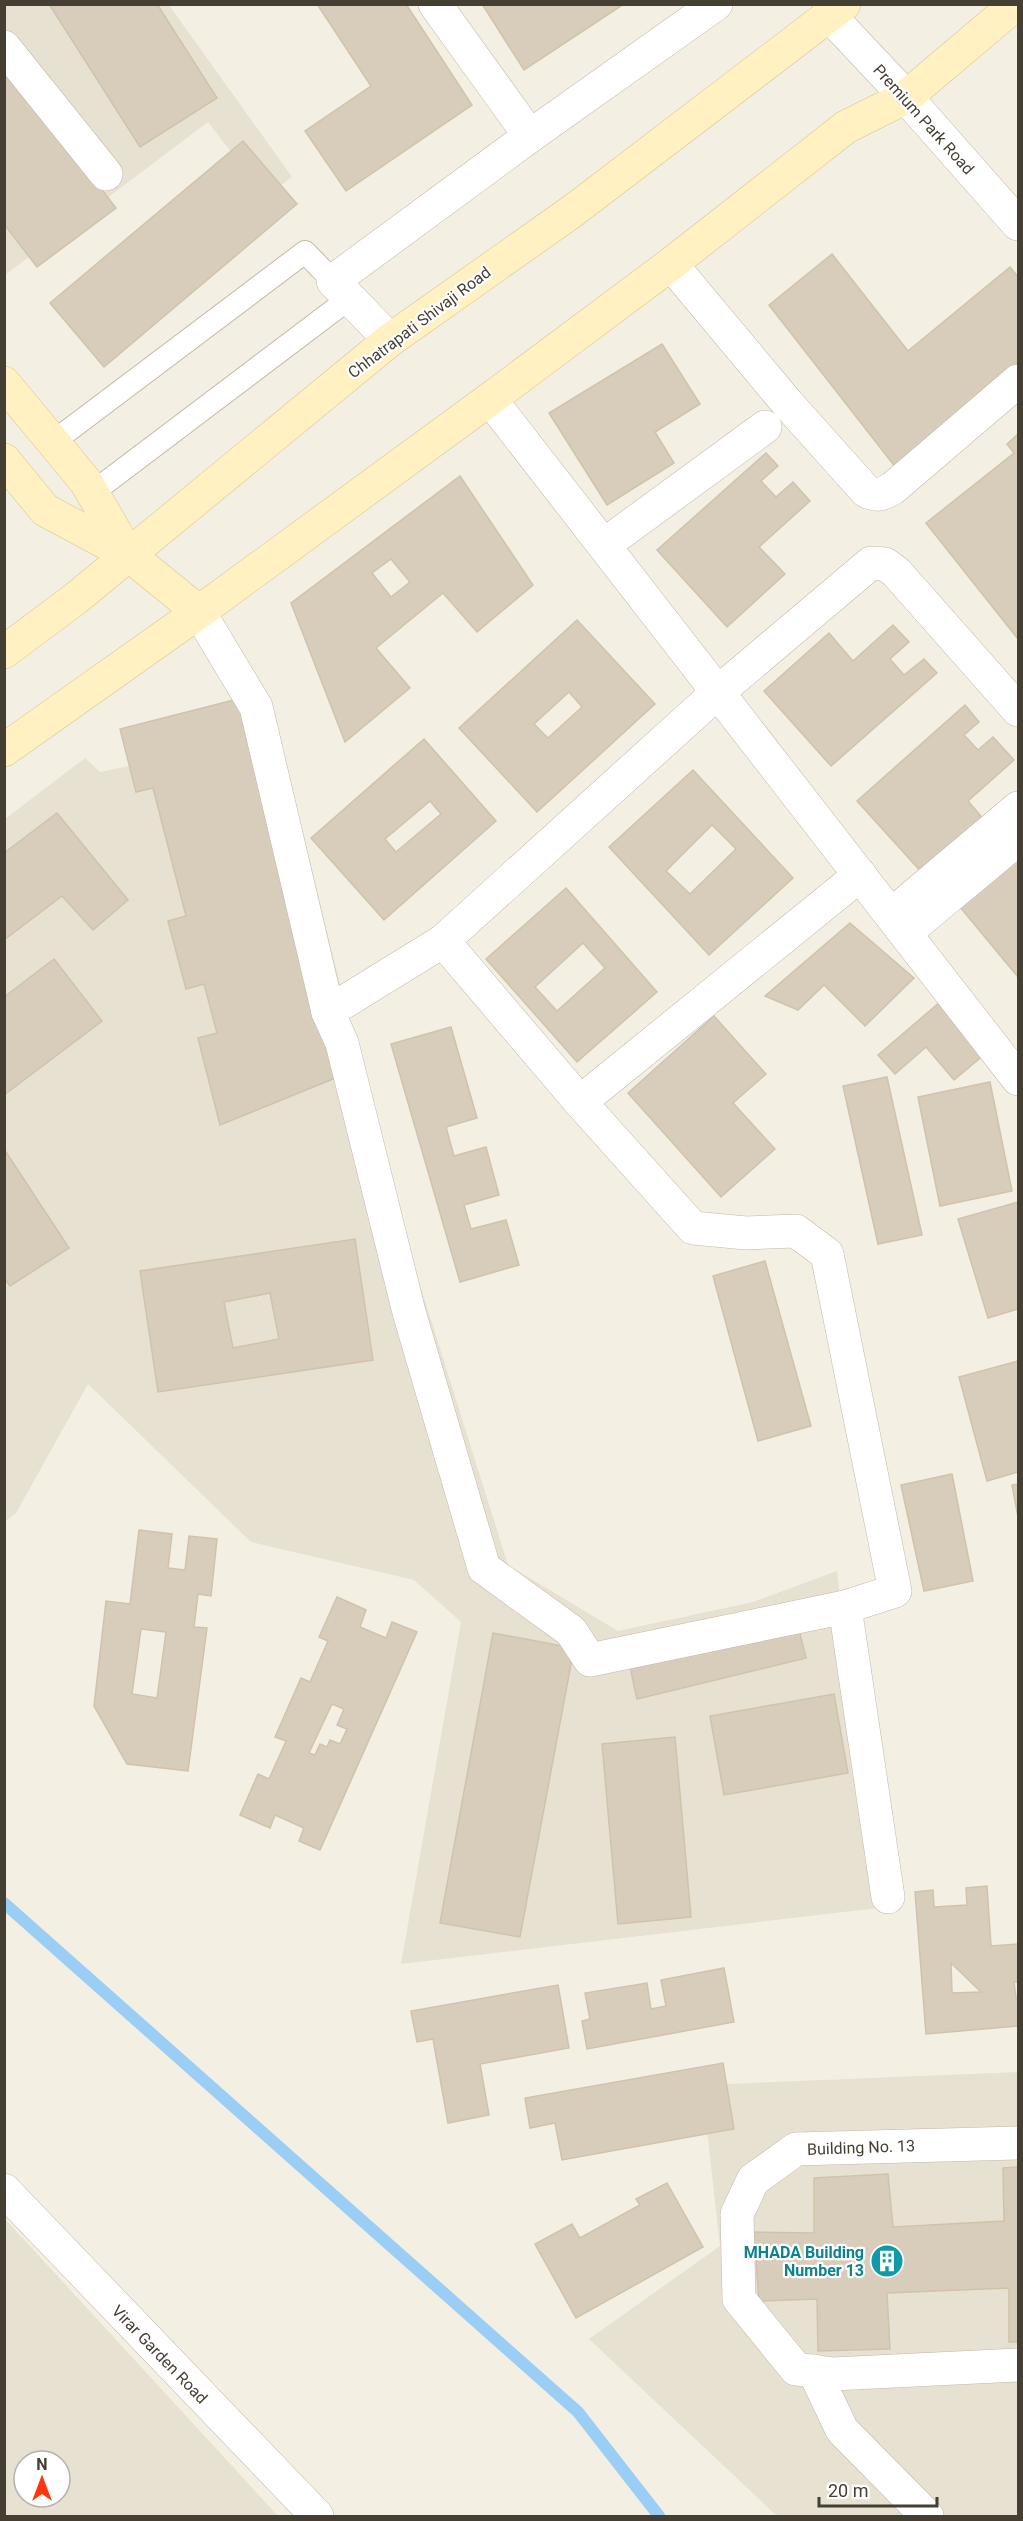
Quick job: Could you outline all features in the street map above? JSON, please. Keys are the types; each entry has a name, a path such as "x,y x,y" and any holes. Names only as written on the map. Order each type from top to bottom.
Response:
{"main road":[{"path":"4,750 199,612 490,399 671,264 846,127 906,97 1016,4"},
{"name":"Chhatrapati Shivaji Road","path":"4,652 129,555 390,340 574,210 836,9"},
{"path":"4,383 86,482 129,555"},
{"path":"4,460 45,510 129,555 199,612"}],"street":[{"path":"435,4 530,136"},
{"path":"390,340 342,289 530,136 716,4"},
{"name":"Premium Park Road","path":"836,9 906,97 1018,224"},
{"path":"4,47 106,174"},
{"path":"671,264 788,404 872,495 882,495 893,488 1018,381"},
{"path":"490,399 1018,1079"},
{"path":"604,545 765,427"},
{"path":"328,1012 443,942 717,693 871,563 885,564 896,572 1018,710"},
{"path":"199,612 256,707 328,1012 342,1043 409,1312 484,1568 571,1630 590,1660 845,1607 895,1591 827,1254 796,1231 746,1233 693,1228 580,1102 443,942"},
{"path":"898,924 1018,808"},
{"path":"898,924 1018,839"},
{"path":"580,1102 860,875"},
{"path":"845,1607 888,1897"},
{"name":"Building No. 13","path":"1018,2143 796,2149 753,2180 737,2214 739,2299 796,2369 833,2374 1018,2365"},
{"name":"Virar Garden Road","path":"4,2190 317,2517"},
{"path":"814,2371 842,2430 927,2517"}],"lane":[{"path":"53,442 305,252 342,289 92,493"}],"shaded area":[{"path":"5,5 169,5 292,177 266,197 208,122 5,275"},
{"path":"279,735 366,1091 405,1237 508,1565 618,1631 753,1602 837,1571 878,1908 401,1964 461,1622 414,1580 251,1542 88,1384 16,1513 5,1522 5,819 85,758 100,772"},
{"path":"1018,2072 1018,2516 777,2516 589,2339 720,2246 702,2085"},
{"path":"4,2219 5,2219 278,2516 5,2516"}],"building":[{"path":"49,4 157,4 217,98 140,147"},
{"path":"317,4 406,4 472,105 346,191 305,131 371,86"},
{"path":"482,4 624,4 524,70"},
{"path":"4,61 116,208 37,267 4,224"},
{"path":"243,141 297,204 104,367 50,303"},
{"path":"832,254 908,351 1010,267 1018,277 1018,363 896,468 769,305"},
{"path":"662,344 700,404 655,432 674,463 607,505 549,413"},
{"path":"1018,434 1018,639 926,523 1014,453 1007,444"},
{"path":"766,453 778,466 761,481 776,497 793,482 810,501 759,547 785,574 727,627 657,550"},
{"path":"460,476 533,585 477,632 443,593 376,648 410,688 345,742 291,603","holes":["391,559 410,582 391,597 372,573"]},
{"path":"577,620 655,704 537,812 459,728","holes":["569,692 582,707 548,738 534,724"]},
{"path":"893,625 909,642 890,659 904,675 924,659 937,673 831,766 764,691 829,633 853,661"},
{"path":"238,699 338,1077 220,1125 198,1038 217,1033 204,984 186,989 168,921 186,916 153,788 136,792 120,729"},
{"path":"965,705 979,722 964,735 978,750 993,737 1014,760 968,801 985,821 924,875 857,801"},
{"path":"424,739 496,821 384,920 311,838","holes":["430,801 441,814 396,852 385,839"]},
{"path":"693,770 793,878 709,955 609,847","holes":["712,825 736,849 690,894 666,871"]},
{"path":"57,813 128,900 93,930 62,896 4,940 4,853"},
{"path":"1018,859 1018,977 960,907"},
{"path":"566,888 657,992 577,1062 486,959","holes":["583,943 605,968 557,1011 535,987"]},
{"path":"850,923 914,978 865,1026 824,985 798,1010 765,996"},
{"path":"54,959 102,1021 4,1095 4,997"},
{"path":"940,1002 985,1054 954,1080 926,1047 895,1074 878,1055"},
{"path":"714,1016 766,1074 733,1103 775,1149 721,1197 628,1093"},
{"path":"451,1027 477,1118 446,1127 454,1156 486,1147 499,1195 464,1205 471,1229 506,1220 519,1265 460,1282 391,1044"},
{"path":"887,1077 922,1235 878,1244 843,1086"},
{"path":"990,1082 1012,1191 940,1206 918,1097"},
{"path":"4,1149 69,1248 10,1286 4,1278"},
{"path":"1018,1202 1018,1309 988,1318 958,1219"},
{"path":"355,1239 373,1360 158,1392 140,1271","holes":["270,1293 279,1339 233,1348 224,1302"]},
{"path":"765,1261 811,1426 758,1441 713,1276"},
{"path":"1018,1361 1018,1472 987,1481 959,1377"},
{"path":"952,1474 973,1581 924,1591 901,1485"},
{"path":"1018,1484 1018,1517 1012,1485"},
{"path":"139,1530 172,1534 168,1568 185,1570 189,1536 217,1539 211,1596 198,1594 194,1627 207,1628 188,1771 127,1764 94,1706 106,1601 130,1604","holes":["141,1629 166,1632 157,1698 132,1694"]},
{"path":"337,1597 366,1610 360,1627 386,1638 392,1622 417,1632 320,1850 299,1841 304,1828 275,1815 270,1828 240,1815 258,1774 269,1779 286,1741 275,1737 301,1678 310,1682 328,1641 319,1637","holes":["332,1704 344,1709 337,1725 347,1729 340,1744 330,1740 327,1747 320,1744 315,1755 309,1753"]},
{"path":"796,1618 806,1658 637,1699 628,1658"},
{"path":"493,1633 574,1648 520,1937 440,1923"},
{"path":"834,1694 848,1773 724,1795 710,1716"},
{"path":"675,1737 691,1917 618,1924 602,1744"},
{"path":"987,1886 991,1946 1018,1944 1018,1982 1014,1982 1016,1998 1018,1997 1018,2026 926,2034 915,1892 933,1890 934,1907 967,1905 966,1888","holes":["951,1963 981,1992 952,1993"]},
{"path":"724,1968 734,2022 587,2049 582,2021 590,2019 585,1993 647,1983 651,2009 666,2006 661,1980"},
{"path":"558,1985 569,2048 480,2064 489,2115 448,2123 433,2039 417,2042 411,2011"},
{"path":"723,2063 734,2129 562,2160 555,2123 530,2128 525,2098"},
{"name":"MHADA Building Number 13","path":"1018,2167 1018,2342 1009,2342 1009,2288 887,2293 890,2349 818,2351 817,2299 759,2301 754,2232 814,2233 814,2178 888,2174 893,2227 1004,2221 1003,2168"},
{"path":"667,2183 703,2247 576,2318 535,2244 572,2224 580,2238 640,2205 636,2199"}],"waterway":[{"path":"4,1903 578,2412 659,2516"}],"place":[{"name":"MHADA Building Number 13","path":"887,2261"}]}
